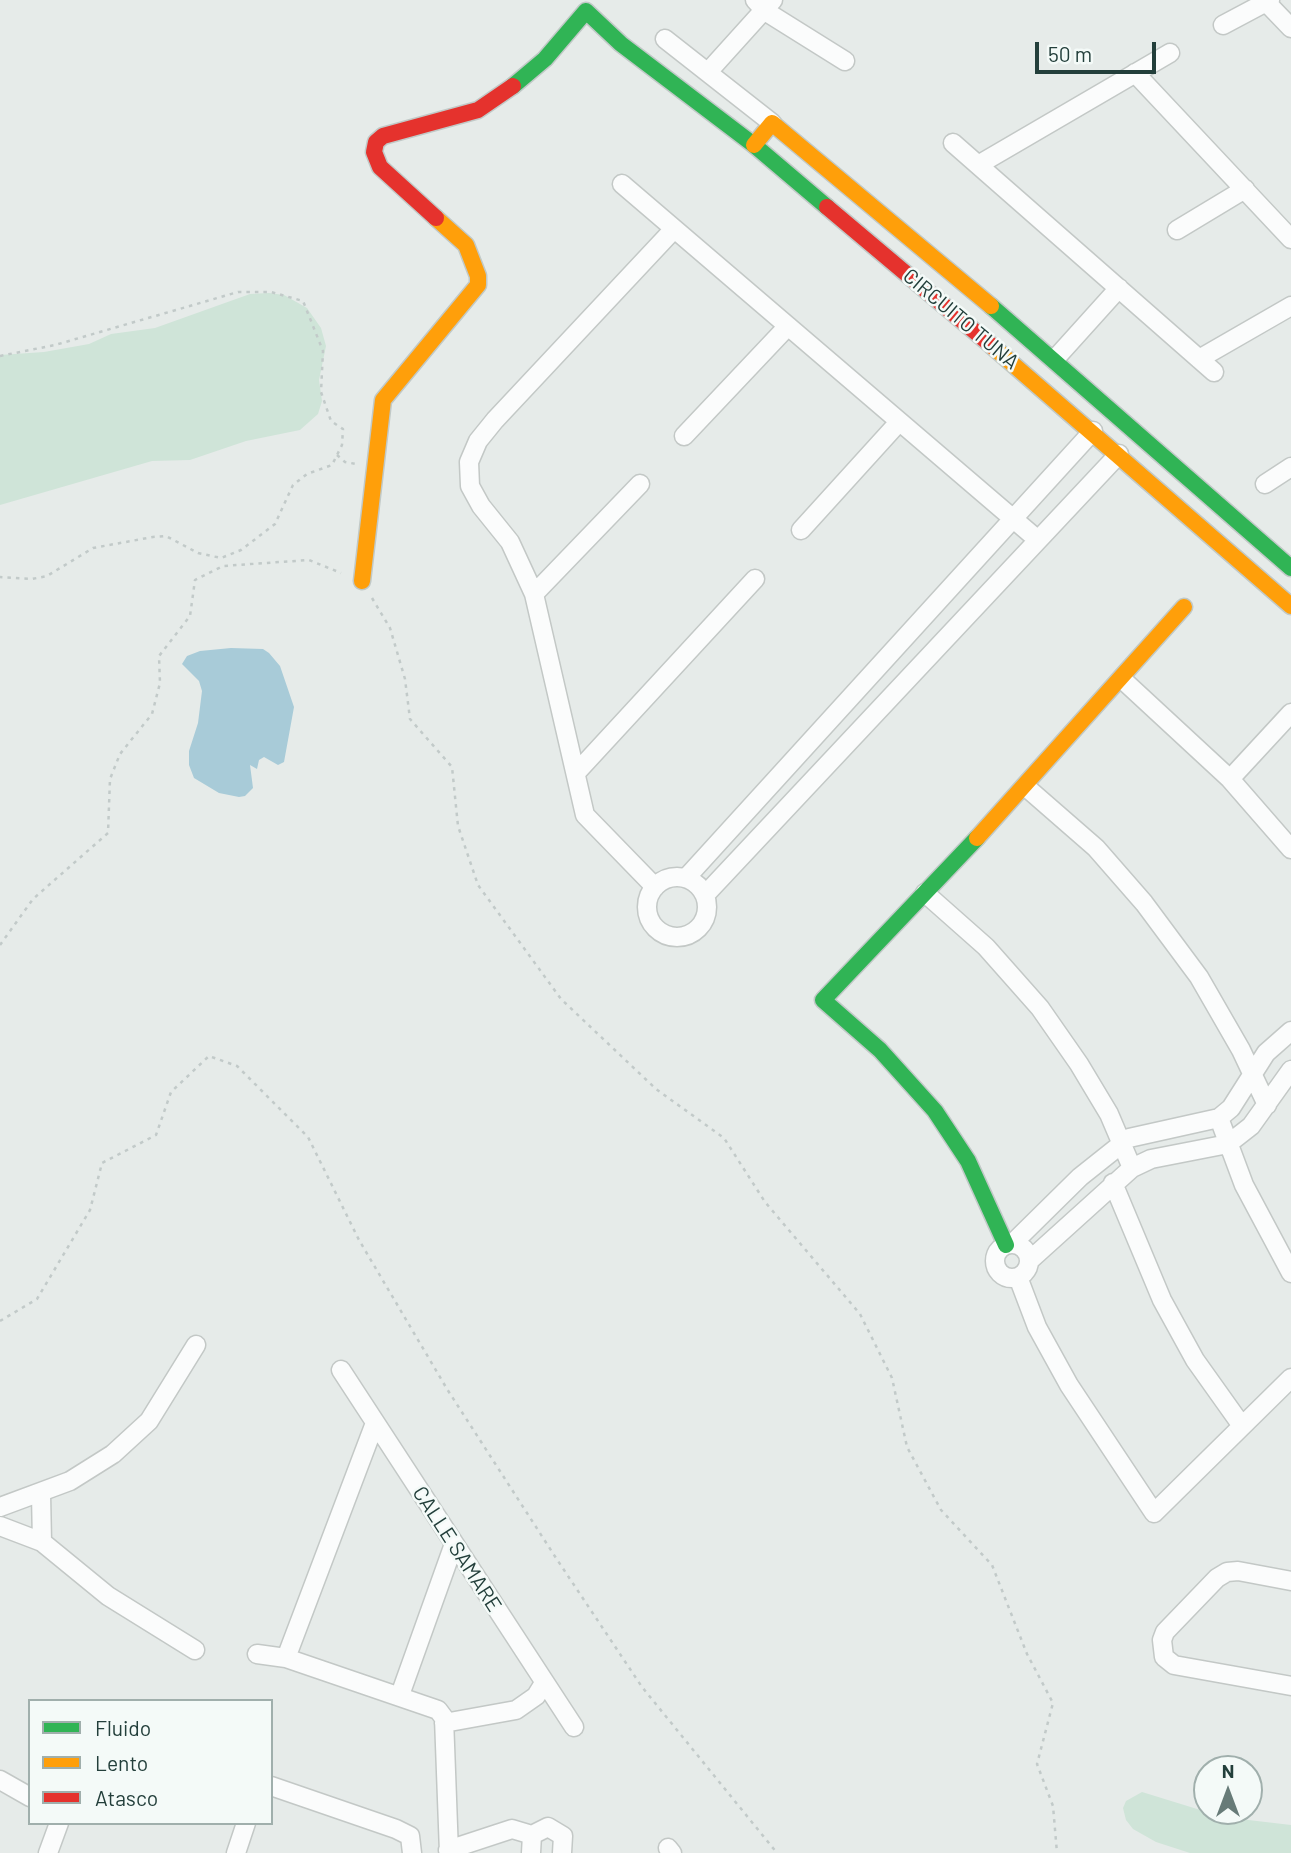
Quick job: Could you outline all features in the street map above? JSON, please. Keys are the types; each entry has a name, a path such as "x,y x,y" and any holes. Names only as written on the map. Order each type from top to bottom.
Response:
{"street":[{"path":"1223,25 1268,1 1291,28"},
{"path":"708,72 764,4 845,61"},
{"name":"CIRCUITO TUNA","path":"362,581 383,400 478,285 478,276 466,245 380,167 374,152 376,142 383,136 478,110 494,102 545,60 586,11 621,44 754,145 1093,431 1291,606"},
{"name":"CIRCUITO TUNA","path":"665,39 772,123 1055,359 1291,568"},
{"path":"978,165 1170,53"},
{"path":"1135,73 1291,239"},
{"path":"754,145 772,123"},
{"path":"953,143 1214,372"},
{"path":"622,184 1038,540"},
{"path":"1177,230 1245,190"},
{"path":"655,887 585,814 534,594 510,542 481,506 470,486 469,462 478,441 495,420 674,229"},
{"path":"1055,359 1119,288"},
{"path":"1199,359 1291,306"},
{"path":"684,436 788,326"},
{"path":"801,530 899,422"},
{"path":"686,878 1093,431"},
{"path":"705,895 1118,454"},
{"path":"1265,484 1291,467"},
{"path":"1054,475 1078,497"},
{"path":"534,594 640,484"},
{"path":"576,773 755,579"},
{"path":"1009,1245 968,1161 935,1111 880,1050 823,1000 1026,787 1123,680 1184,607"},
{"path":"871,675 892,696"},
{"path":"1123,680 1230,779 1291,849"},
{"path":"1230,779 1291,713"},
{"path":"1026,787 1096,848 1144,903 1199,977 1267,1105"},
{"path":"669,878 686,878 701,888 705,895 707,912 700,928 685,936 668,936 654,927 647,911 650,894 655,887 669,878"},
{"path":"925,893 986,947 1040,1008 1079,1063 1123,1143 1132,1168"},
{"path":"1291,1031 1266,1053 1231,1108 1219,1118 1156,1130 1123,1143 1080,1177 1009,1245 997,1253 995,1265 1001,1275 1018,1277 1027,1270 1029,1261 1132,1168 1152,1159 1228,1144 1251,1126 1291,1070"},
{"path":"1219,1118 1244,1185 1291,1273"},
{"path":"1114,1183 1161,1300 1195,1360 1242,1426"},
{"path":"1009,1245 1023,1248 1029,1261"},
{"path":"1018,1277 1037,1328 1069,1385 1154,1513 1291,1378"},
{"path":"0,1507 70,1481 113,1454 149,1421 196,1345"},
{"name":"CALLE SAMARE","path":"341,1370 574,1727"},
{"path":"286,1658 375,1423"},
{"path":"41,1494 41,1542"},
{"path":"0,1526 41,1542 108,1596 195,1650"},
{"path":"400,1696 454,1544"},
{"path":"1291,1581 1238,1571 1227,1572 1217,1578 1165,1632 1161,1640 1164,1657 1186,1668 1291,1686"},
{"path":"257,1654 286,1658 438,1710 444,1723 449,1851 512,1829 532,1844 541,1828 554,1828 562,1836 562,1853"},
{"path":"444,1723 516,1710 536,1696 544,1683"},
{"path":"0,1780 28,1796"},
{"path":"273,1787 396,1829 410,1836 412,1853"},
{"path":"48,1853 58,1825"},
{"path":"236,1853 245,1825"}],"path":[{"path":"0,356 55,345 238,292 271,292 303,301 323,351 321,392 331,421 343,429 342,445 332,465 307,474 293,485 275,524 241,550 221,558 198,553 166,536 153,537 93,548 47,576 33,579 0,577"},
{"path":"221,558 223,565"},
{"path":"0,945 33,899 108,833 110,779 120,754 152,714 160,683 159,656 190,616 195,580 223,565 309,560 362,581 390,628 405,679 410,719 452,767 458,826 478,885 561,999 656,1089 724,1138 765,1202 860,1314 892,1378 907,1447 941,1510 992,1565 1027,1654 1053,1703 1037,1765 1053,1806 1057,1853"},
{"path":"0,1321 37,1299 90,1210 102,1163 156,1135 171,1092 209,1056 237,1066 308,1136 359,1240 447,1389 548,1547 642,1687 777,1853"}],"green space":[{"path":"250,294 284,295 307,308 321,328 326,346 319,380 322,401 318,414 300,430 246,441 190,460 152,461 0,505 0,355 44,352 89,344 111,334 155,328"},
{"path":"1142,1792 1193,1808 1193,1825 1263,1825 1263,1822 1291,1825 1291,1853 1190,1853 1156,1842 1133,1829 1126,1820 1123,1808 1126,1801"}],"water":[{"path":"263,649 269,653 280,666 294,707 284,762 278,765 264,757 259,760 257,769 250,765 253,788 245,796 239,797 219,793 194,778 189,765 189,751 198,723 202,691 199,681 182,664 187,656 200,651"}],"traffic: fast":[{"path":"513,86 545,59 586,11 621,44 754,145 827,207"},
{"path":"991,306 1291,568"},
{"path":"977,838 823,1000 880,1050 935,1111 968,1161 1006,1245"}],"traffic: slow":[{"path":"754,145 772,123 991,306"},
{"path":"362,581 383,400 478,285 478,276 466,245 436,218"},
{"path":"992,346 1291,606"},
{"path":"977,838 1184,607"}],"traffic: jam":[{"path":"436,218 380,167 374,152 376,142 383,136 478,110 513,86"},
{"path":"827,207 992,346"}]}
